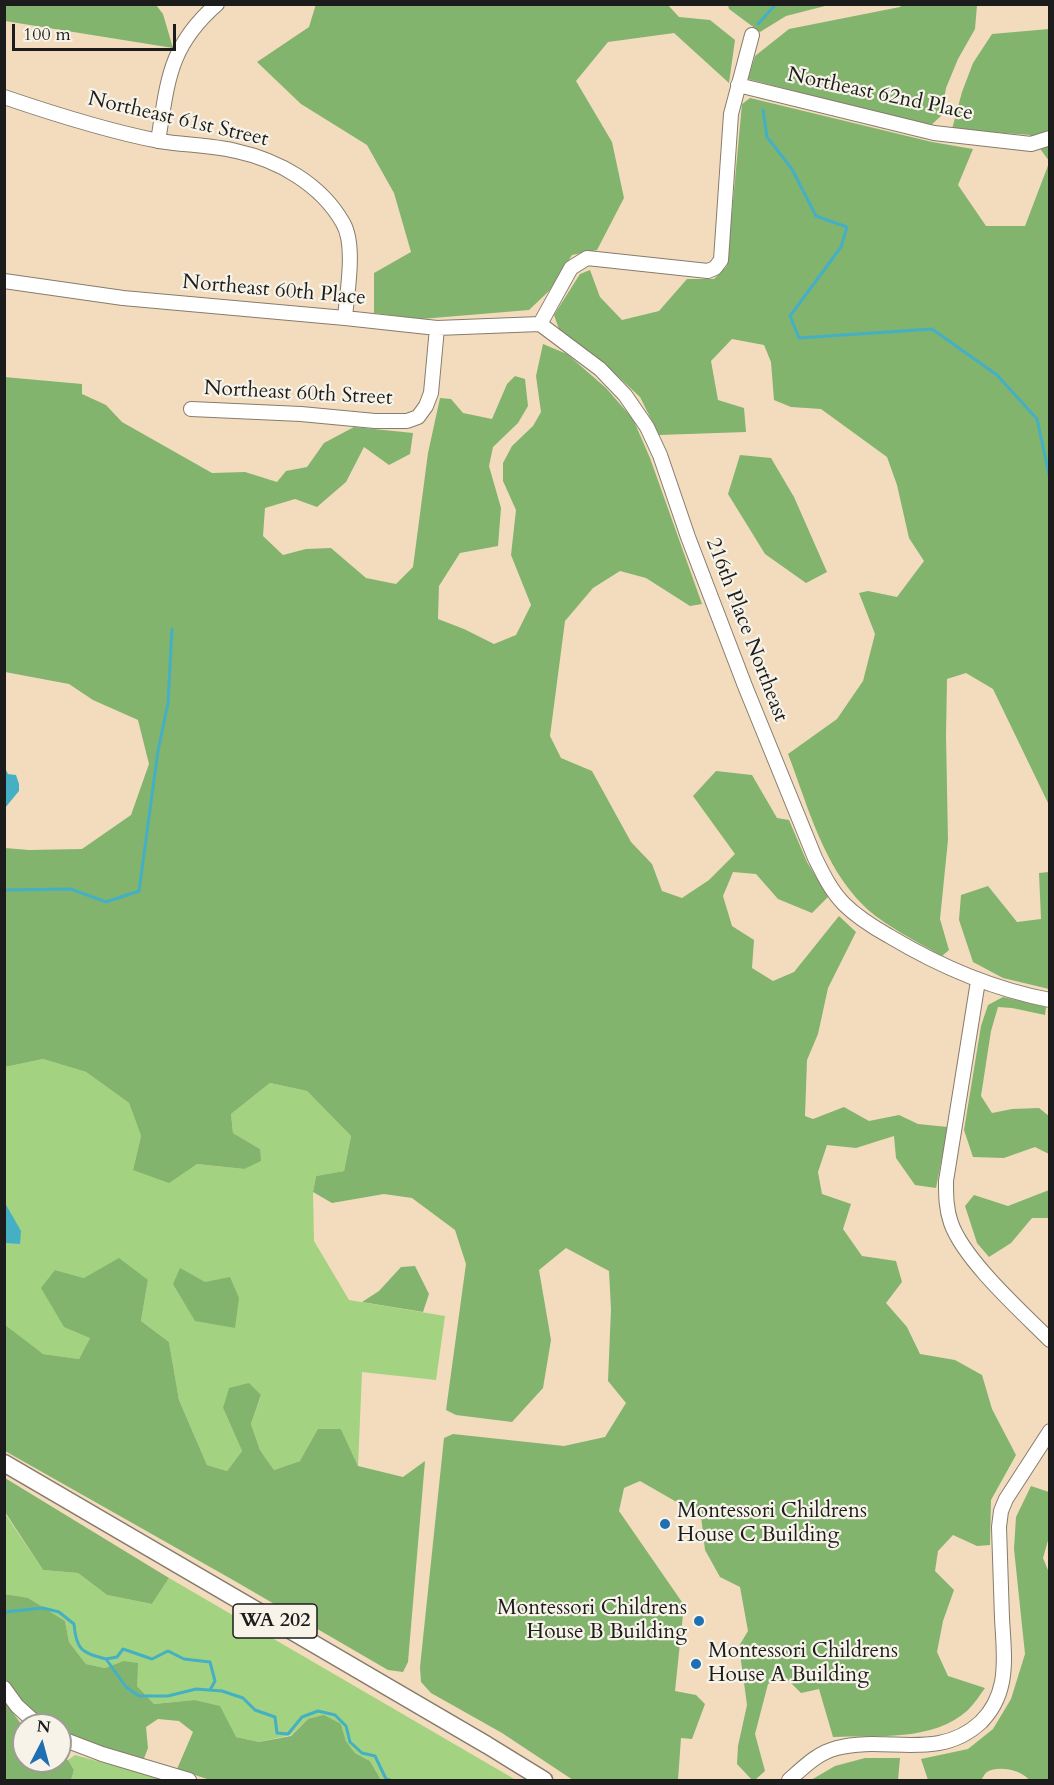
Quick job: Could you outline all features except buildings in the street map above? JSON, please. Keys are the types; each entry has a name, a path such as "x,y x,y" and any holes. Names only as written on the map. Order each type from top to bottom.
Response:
{"main road":[{"name":"WA 202","path":"4,1463 478,1739 544,1780"}],"street":[{"path":"158,141 174,62 184,40 198,20 217,4"},
{"path":"540,324 571,268 587,258 708,271 715,268 721,260 731,114 752,35"},
{"name":"Northeast 62nd Place","path":"738,85 934,133 1031,144 1050,138"},
{"name":"Northeast 61st Street","path":"4,97 158,141 234,150 281,166 320,194 343,223 350,246 345,318"},
{"name":"Northeast 60th Place","path":"4,281 123,298 437,328 540,324"},
{"name":"216th Place Northeast","path":"540,324 600,369 625,395 647,427 660,455 688,537 745,686 827,883 844,904 866,923 913,951 978,981 1050,1000"},
{"name":"Northeast 60th Street","path":"191,409 407,421 418,417 431,393 437,328"},
{"path":"978,981 946,1181 946,1201 950,1222 969,1254 998,1288 1050,1340"},
{"path":"789,1780 813,1758 837,1748 858,1745 928,1745 953,1741 971,1731 985,1718 995,1703 1002,1682 1004,1654 999,1527 1001,1511 1006,1499 1050,1431"},
{"path":"4,1688 25,1713"},
{"path":"72,1743 189,1780"}],"green space":[{"path":"316,4 668,5 679,17 710,20 735,40 729,83 674,33 608,42 576,81 612,142 624,198 597,250 572,255 549,291 529,310 421,319 374,313 374,273 411,252 394,193 367,145 301,104 257,62 309,27"},
{"path":"728,4 829,5 786,16 760,32 729,9"},
{"path":"4,5 156,5 163,14 173,48 5,21"},
{"path":"902,5 977,5 975,29 958,59 946,88 941,116 930,126 748,79 755,56 789,29"},
{"path":"1049,29 1049,161 1030,135 952,129 973,63 992,34"},
{"path":"750,98 932,142 973,149 958,185 986,226 1025,226 1049,163 1049,805 993,689 966,673 947,679 948,840 940,919 949,950 942,956 881,920 850,890 827,854 788,754 837,719 863,681 875,634 859,593 868,591 897,597 924,561 909,538 897,485 887,457 821,409 791,407 774,400 771,362 764,345 732,339 711,361 718,400 744,408 746,432 659,435 640,397 609,368 560,332 554,315 580,274 590,270 600,297 622,320 659,311 687,279 714,279 727,266 742,104"},
{"path":"543,344 567,354 606,388 633,419 650,458 702,604 690,606 646,578 620,571 593,588 565,621 550,736 561,758 592,771 631,842 652,864 662,891 682,898 709,880 735,854 693,796 716,771 752,775 777,818 789,820 807,862 828,897 812,913 778,899 756,874 733,872 723,896 732,926 754,940 752,968 773,981 794,972 839,916 856,932 828,988 818,1034 807,1060 805,1116 813,1119 844,1107 869,1121 899,1115 918,1124 948,1127 936,1188 915,1185 896,1158 894,1136 856,1148 827,1145 818,1172 822,1194 851,1204 843,1229 862,1256 896,1261 902,1282 886,1303 907,1327 920,1354 955,1360 982,1375 992,1409 1016,1455 991,1500 990,1545 977,1546 953,1535 938,1551 935,1571 954,1590 943,1621 937,1652 948,1676 985,1688 968,1710 954,1720 922,1732 904,1735 833,1737 819,1689 801,1693 785,1677 768,1684 755,1734 765,1771 755,1780 752,1780 737,1764 738,1746 747,1705 739,1646 748,1631 740,1587 720,1577 705,1550 701,1516 640,1481 624,1488 619,1511 684,1605 675,1691 696,1695 705,1704 692,1739 681,1738 678,1780 573,1780 502,1733 431,1693 421,1682 420,1667 444,1438 453,1434 564,1446 605,1437 626,1403 608,1381 611,1309 609,1271 566,1248 539,1270 551,1340 543,1388 512,1422 456,1415 446,1410 466,1264 455,1230 412,1198 384,1194 332,1203 313,1192 316,1176 344,1171 351,1136 307,1091 270,1083 231,1114 233,1133 260,1149 261,1161 244,1169 197,1164 169,1183 133,1170 141,1136 129,1103 86,1072 43,1059 5,1067 5,848 82,849 131,815 149,764 138,720 93,700 69,684 5,672 4,377 82,384 82,394 106,405 122,422 212,473 245,472 277,482 286,471 307,467 324,443 354,427 413,433 410,454 389,465 364,447 346,482 317,507 295,499 265,508 263,536 283,555 306,549 331,548 366,578 396,584 413,567 428,453 440,398 451,399 463,413 492,419 507,384 515,376 525,379 528,406 518,423 493,447 489,466 501,508 498,546 460,553 439,586 438,619 494,644 516,635 531,605 511,555 516,510 503,481 503,463 512,446 533,426 541,412 536,376"},
{"path":"740,455 771,458 794,497 827,572 806,583 765,554 728,494"},
{"path":"1049,872 1049,989 1003,978 973,962 959,920 961,895 988,886 1017,922 1041,919 1039,873"},
{"path":"1003,997 1046,1007 1045,1015 998,1007 991,1031 981,1096 992,1113 1012,1109 1039,1108 1049,1116 1049,1154 1035,1147 1004,1158 973,1157 964,1130 981,1026 988,1005"},
{"path":"43,1059 86,1072 129,1103 141,1136 133,1170 197,1164 244,1169 260,1149 233,1133 231,1114 270,1083 307,1091 351,1136 344,1171 316,1176 313,1192 314,1241 349,1300 445,1316 436,1380 362,1372 358,1466 341,1429 300,1461 274,1470 260,1450 251,1424 261,1396 223,1408 242,1451 227,1471 207,1465 179,1400 169,1342 141,1321 148,1280 84,1278 55,1270 90,1338 79,1359 43,1354 7,1329 5,1325 5,1067"},
{"path":"1049,1190 1049,1218 1032,1218 1011,1243 989,1257 977,1243 965,1206 974,1195 1008,1206"},
{"path":"119,1258 148,1280 141,1321 169,1342 179,1400 207,1465 227,1471 242,1451 223,1408 229,1388 249,1383 261,1395 251,1424 260,1450 274,1470 300,1461 318,1429 341,1429 358,1466 403,1477 425,1461 408,1662 403,1672 388,1670 5,1451 5,1325 43,1354 79,1359 90,1338 64,1327 41,1288 55,1270 84,1278"},
{"path":"415,1266 429,1294 423,1312 362,1302 379,1291 401,1267"},
{"path":"180,1268 205,1282 230,1277 239,1298 235,1328 195,1321 173,1284"},
{"path":"5,1478 169,1578 152,1604 107,1595 78,1573 43,1570 5,1512"},
{"path":"1031,1486 1049,1492 1049,1537 1043,1558 1050,1575 1049,1780 1029,1780 1016,1771 997,1769 987,1772 981,1780 928,1780 921,1759 968,1749 993,1729 1011,1699 1025,1654 1014,1549 1016,1517"},
{"path":"4,1512 43,1570 78,1573 107,1595 152,1604 169,1578 516,1780 381,1780 370,1761 355,1753 346,1741 341,1724 308,1719 291,1735 259,1742 236,1737 194,1700 154,1704 137,1686 123,1661 105,1668 86,1664 69,1642 65,1621 28,1599 5,1594"},
{"path":"4,1594 28,1598 65,1621 69,1642 86,1664 105,1668 123,1661 138,1663 137,1686 154,1704 194,1700 220,1706 236,1737 259,1742 291,1736 308,1719 324,1715 341,1724 346,1741 355,1753 370,1761 381,1780 210,1780 177,1769 193,1732 179,1721 158,1719 146,1727 148,1748 143,1761 72,1737 72,1713 31,1713 16,1696 5,1678"},
{"path":"5,1702 13,1713 12,1773 72,1773 72,1767 74,1770 71,1780 5,1780"},
{"path":"75,1755 167,1780 71,1780 74,1770 72,1757"},
{"path":"865,1758 900,1758 898,1780 811,1780 835,1766"}],"water":[{"path":"5,768 8,774 16,775 19,791 5,808"},
{"path":"5,1203 21,1231 20,1244 5,1243"}],"waterway":[{"path":"758,24 776,4"},
{"path":"763,110 767,137 792,169 816,216 847,227 841,247 790,316 799,338 932,329 997,375 1037,419 1050,479"},
{"path":"4,890 71,889 106,902 139,891 158,751 168,703 172,629"},
{"path":"4,1612 43,1608 59,1612 74,1624 76,1640 82,1649 91,1655 106,1659 126,1687 139,1696 168,1696 196,1689 222,1691 243,1698 255,1710 275,1717 277,1733 288,1734 302,1717 318,1711 335,1715 346,1726 350,1742 362,1753 375,1756 386,1779 390,1780"},
{"path":"106,1659 117,1657 123,1649 152,1659 168,1651 184,1659 210,1662 215,1681 210,1690"}],"place":[{"name":"Montessori Childrens House C Building","path":"665,1524"},
{"name":"Montessori Childrens House B Building","path":"699,1621"},
{"name":"Montessori Childrens House A Building","path":"696,1664"}]}
